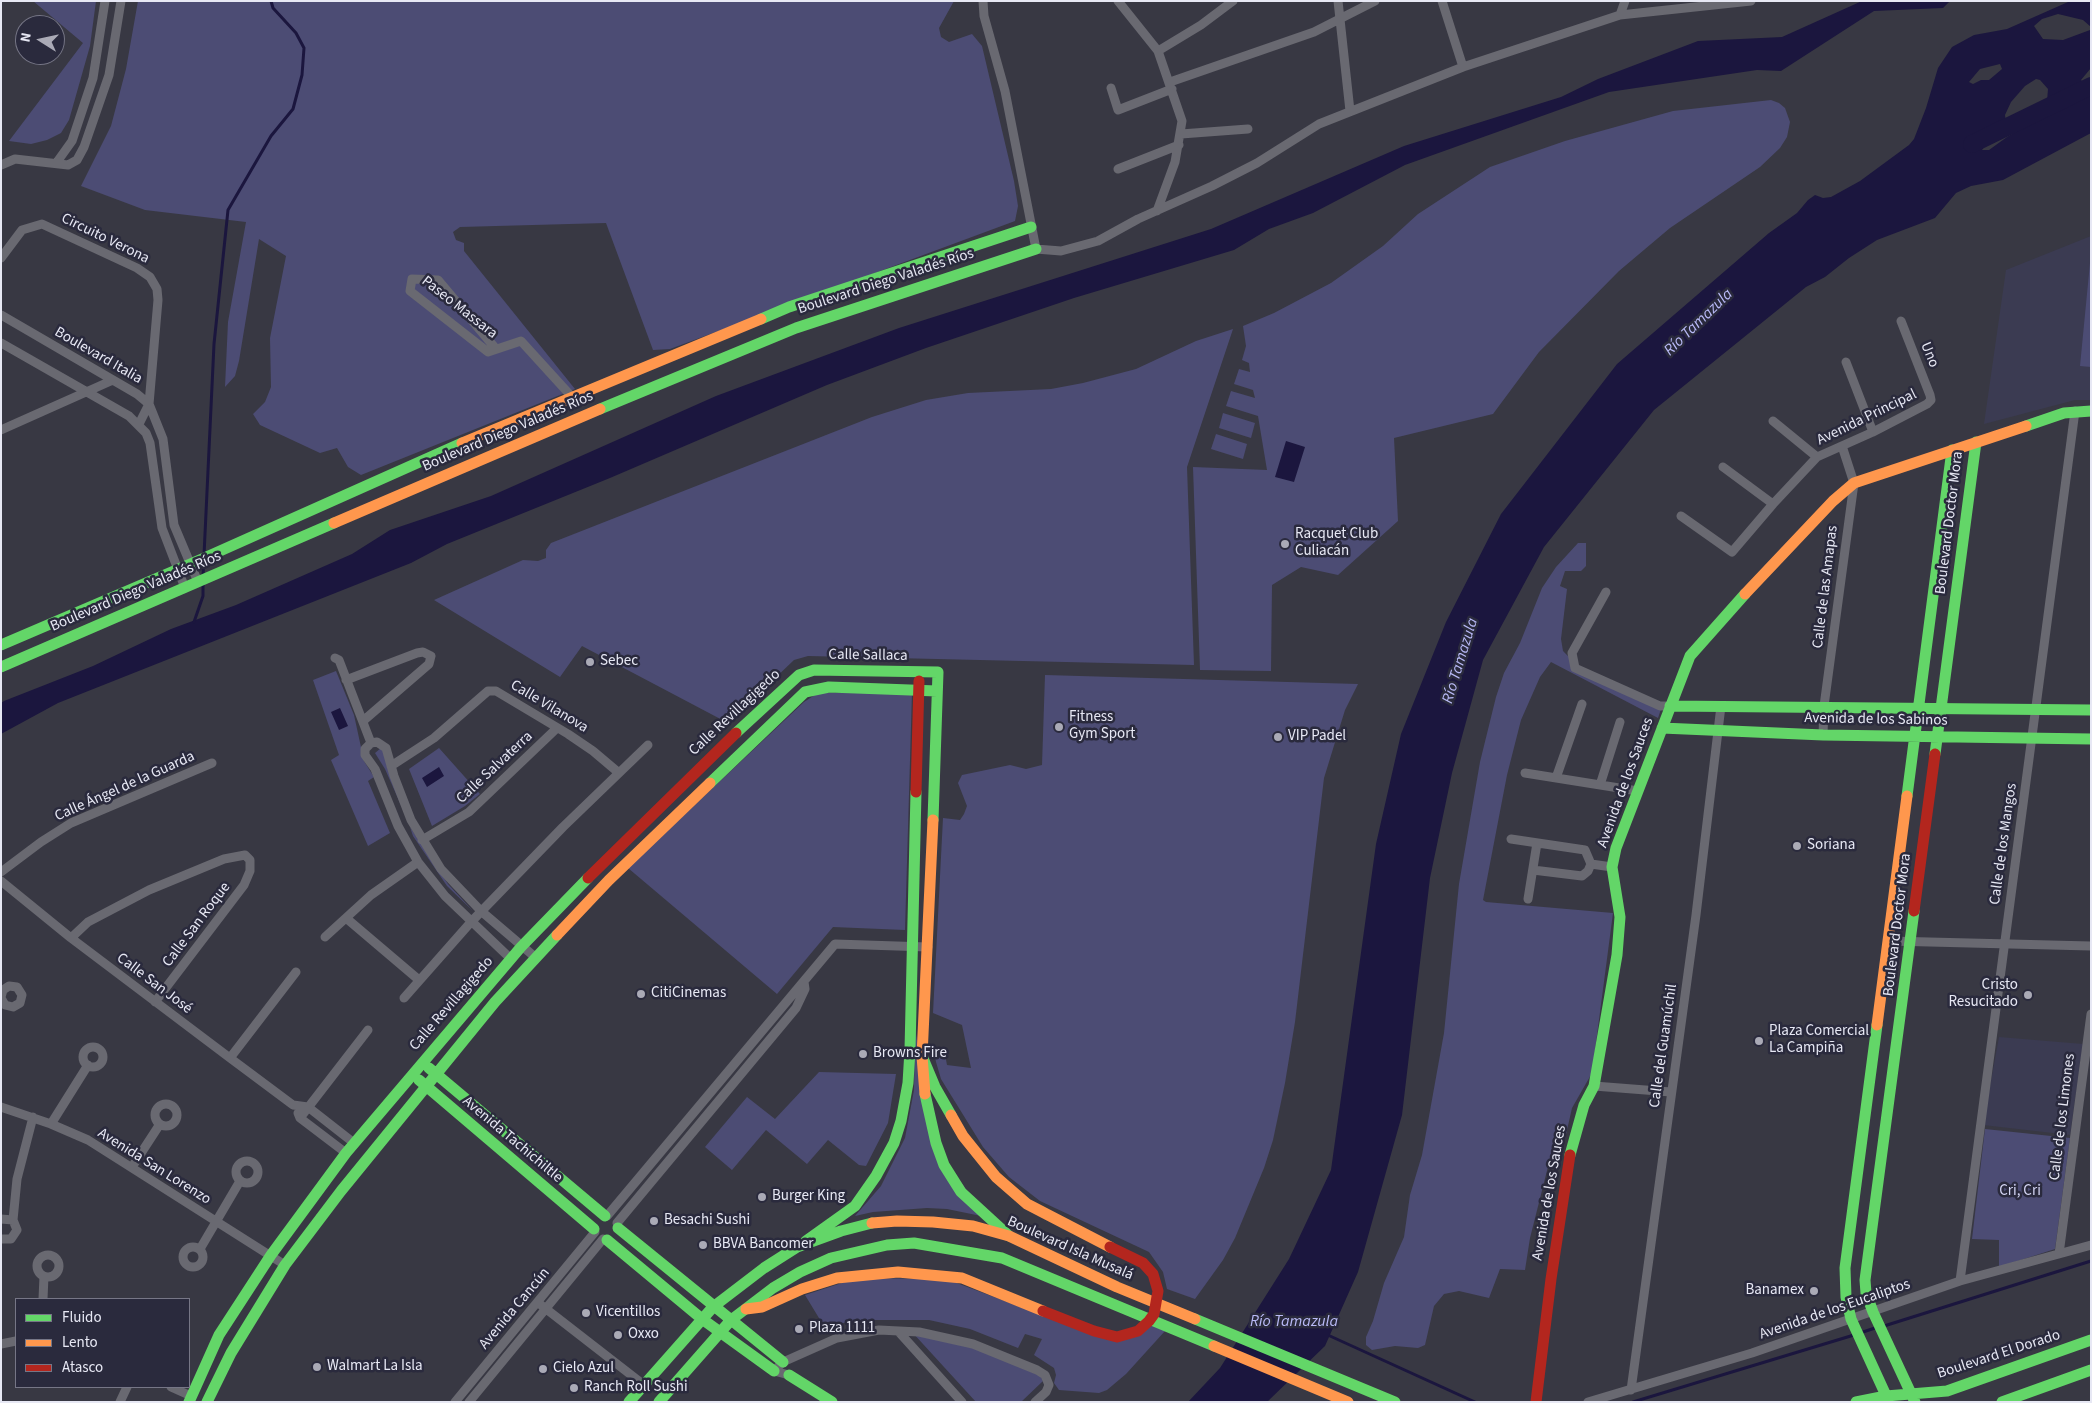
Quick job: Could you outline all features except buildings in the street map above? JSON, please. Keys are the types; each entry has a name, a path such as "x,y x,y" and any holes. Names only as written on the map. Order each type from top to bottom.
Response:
{"street":[{"path":"56,162 72,141 93,78 105,1"},
{"path":"1,165 15,159 56,162 68,165 73,163 84,147 109,75 121,1"},
{"path":"983,1 984,16 1005,91 1036,249 1071,250 1098,241 1257,163 1319,124 1463,67 1620,16 1750,1"},
{"path":"1118,1 1158,51 1182,121 1179,145 1157,211"},
{"path":"1158,51 1201,25 1233,1"},
{"path":"1338,1 1350,111"},
{"path":"1111,88 1118,110 1171,86 1329,26 1339,18 1375,1"},
{"path":"1442,1 1463,67"},
{"path":"1620,16 1626,1"},
{"path":"1181,134 1248,129"},
{"path":"72,141 84,147"},
{"path":"1118,169 1179,145"},
{"name":"Circuito Verona","path":"1,258 22,230 42,224 137,268 150,277 157,289 158,300 149,404 139,424"},
{"name":"Boulevard Diego Valadés Ríos","path":"1,645 572,397 789,307 1031,227"},
{"name":"Boulevard Diego Valadés Ríos","path":"1,666 494,453 796,328 1036,249"},
{"name":"Paseo Massara","path":"496,349 438,280 412,279 410,291 488,352 521,341 572,397"},
{"name":"Boulevard Italia","path":"1,316 114,380 149,404 163,439 174,525 198,582"},
{"name":"Uno","path":"1901,321 1931,400"},
{"path":"1,343 139,424 146,433 150,443 162,528 185,588"},
{"path":"1846,362 1873,432"},
{"path":"1,430 114,380"},
{"name":"Avenida Principal","path":"1681,516 1732,552 1817,457 1873,432 1927,404 1931,400"},
{"name":"Avenida de los Sauces","path":"1536,1402 1550,1279 1570,1150 1584,1105 1594,1086 1620,935 1620,918 1612,867 1616,848 1690,656 1833,501 1854,483 2075,411 2091,411"},
{"name":"Calle de los Mangos","path":"1960,1281 2075,411"},
{"path":"1773,421 1817,457"},
{"name":"Boulevard Doctor Mora","path":"1913,1398 1874,1314 1866,1292 1866,1270 1976,442"},
{"name":"Calle de las Amapas","path":"1823,735 1824,706 1854,483 1842,446"},
{"name":"Boulevard Doctor Mora","path":"1887,1399 1852,1322 1846,1297 1845,1268 1952,450"},
{"path":"1723,467 1773,504"},
{"path":"162,528 174,525"},
{"path":"1606,592 1572,652 1575,668 1660,706 1670,706"},
{"path":"346,680 423,652 431,656 430,664 363,721"},
{"path":"336,658 339,660 371,743"},
{"name":"Calle Sallaca","path":"799,676 814,670 831,669 938,672 937,691"},
{"path":"797,1247 855,1206 876,1176 894,1143 901,1121 908,1083 920,671"},
{"path":"799,676 805,692 829,687 937,691 928,947 922,1056 925,1096 930,1120 944,1165 961,1192 1009,1236"},
{"name":"Calle Revillagigedo","path":"190,1399 193,1380 219,1335 271,1255 346,1153 411,1074 521,947 645,820 782,688 799,676"},
{"name":"Calle Vilanova","path":"391,766 434,738 488,691 496,692 558,728 593,751 619,773"},
{"name":"Calle Revillagigedo","path":"207,1402 231,1352 285,1265 435,1073 534,957 609,880 805,692"},
{"path":"1556,778 1582,704"},
{"name":"Avenida de los Sabinos","path":"1670,706 2091,710"},
{"name":"Calle del Guamúchil","path":"1632,1390 1721,706"},
{"path":"1600,785 1620,722"},
{"name":"Calle Salvaterra","path":"422,840 469,812 558,728"},
{"name":"Avenida de los Sabinos","path":"1662,728 1719,732 1823,735 1937,735 2091,739"},
{"path":"511,959 470,922 430,879 418,862 398,826 378,774 365,755 367,746 371,743 377,742 386,748 411,820 442,869 481,911 534,957"},
{"path":"404,998 470,922 648,745"},
{"name":"Calle Ángel de la Guarda","path":"1,872 40,842 72,823 212,763"},
{"path":"1525,773 1638,791"},
{"path":"398,826 411,820"},
{"path":"1511,838 1585,850 1591,864 1588,871 1582,876 1533,870"},
{"path":"1528,899 1537,843"},
{"name":"Calle San Roque","path":"71,938 88,922 149,890 224,858 245,855 250,860 250,871 244,885 155,1002"},
{"path":"325,937 371,894 418,862"},
{"path":"1591,864 1612,867"},
{"name":"Calle San José","path":"1,881 71,938 230,1058 293,1104 308,1107 354,1143"},
{"path":"346,918 419,980"},
{"path":"1889,941 2091,946"},
{"path":"804,982 805,989 796,1008 618,1225 614,1237 600,1235 596,1221 606,1216 835,944 928,947"},
{"path":"230,1058 296,972"},
{"name":"Calle de los Limones","path":"2059,1254 2091,1014"},
{"path":"300,1118 368,1030"},
{"path":"746,1309 762,1307 802,1289 837,1278 898,1272 962,1278 1094,1331 1117,1337 1138,1331 1154,1314 1158,1291 1153,1274 1143,1263 1045,1215 1027,1204 996,1177 959,1130 935,1087 922,1056"},
{"name":"Avenida Tachichiltle","path":"422,1062 618,1225"},
{"path":"50,1124 88,1065"},
{"name":"Avenida Tachichiltle","path":"411,1074 702,1319 774,1371 789,1376 832,1402"},
{"path":"1594,1086 1672,1092"},
{"name":"Calle San José","path":"293,1104 300,1118 346,1153"},
{"name":"Avenida San Lorenzo","path":"1,1107 33,1117 88,1140 285,1265"},
{"path":"1,1239 11,1239 16,1234 17,1228 13,1220 23,1150 33,1117"},
{"path":"132,1167 160,1124"},
{"path":"200,1250 240,1181"},
{"path":"1,1219 13,1220"},
{"name":"Boulevard Isla Musalá","path":"629,1402 713,1307 752,1277 797,1247 867,1224 897,1221 973,1226 1009,1236 1117,1287 1395,1402"},
{"path":"618,1225 713,1307 783,1362 789,1376"},
{"name":"Avenida Cancún","path":"455,1402 538,1302 600,1235"},
{"name":"Avenida Cancún","path":"469,1402 546,1309 600,1235"},
{"path":"659,1402 731,1320 800,1272 831,1258 886,1245 914,1243 965,1250 1002,1258 1348,1402"},
{"name":"Avenida de los Eucaliptos","path":"1588,1402 1852,1322 1960,1281 2091,1245"},
{"path":"42,1298 44,1276"},
{"path":"538,1302 644,1384"},
{"path":"898,1331 962,1402"},
{"path":"774,1371 783,1362 837,1338 859,1332 898,1331 952,1338 1037,1370 1045,1375 1049,1385 1046,1392 1035,1402"},
{"name":"Boulevard El Dorado","path":"1856,1402 1913,1398 1947,1391 2091,1340"},
{"path":"1,1344 15,1341"},
{"path":"2002,1402 2091,1370"},
{"path":"120,1402 127,1388"},
{"path":"173,1388 190,1399"}],"shaded area":[{"path":"2091,236 2091,400 2075,400 1984,424 2006,270"},
{"path":"1999,1037 2083,1044 2070,1135 1983,1125"}],"green space":[{"path":"33,1 96,1 90,46 69,120 61,133 47,140 31,144 9,141 83,43 65,28 65,15 50,15"},
{"path":"138,1 954,1 939,28 941,37 949,42 972,34 982,46 1014,181 1018,206 1015,221 670,349 653,350 606,223 460,227 453,232 456,240 464,243 464,251 575,389 361,475 348,467 337,448 320,453 260,425 253,414 265,402 271,387 270,338 286,256 259,239 239,361 235,376 225,387 228,322 246,222 145,210 81,186 111,126 126,69"},
{"path":"1771,100 1785,108 1790,122 1787,137 1780,148 1760,167 1670,228 1619,271 1539,352 1493,414 1394,438 1398,521 1338,575 1301,567 1272,585 1271,671 1200,670 1193,467 1267,470 1258,416 1226,406 1231,391 1255,398 1253,390 1234,384 1239,369 1250,372 1249,363 1242,360 1246,346 1243,326 1274,313 1331,283 1383,246 1418,214 1490,167 1565,141 1673,111"},
{"path":"2091,263 2091,367 2080,366"},
{"path":"1233,329 1187,467 1194,665 808,656 794,660 728,723 582,646 560,677 434,600 523,560 538,561 546,558 546,550 551,543 872,417 926,400 968,393 1051,389 1083,383 1136,369 1196,341"},
{"path":"1223,413 1255,423 1251,438 1219,428"},
{"path":"1216,434 1247,444 1243,459 1211,449"},
{"path":"1578,543 1586,543 1586,566 1581,571 1565,571 1560,586 1567,589 1561,639 1563,651 1575,663 1586,670 1661,709 1658,718 1551,662 1540,677 1521,720 1507,775 1483,900 1486,902 1613,913 1592,1073 1572,1108 1565,1139 1562,1136 1555,1139 1530,1238 1525,1270 1500,1269 1489,1298 1459,1291 1444,1294 1434,1306 1425,1345 1418,1348 1395,1346 1372,1350 1366,1345 1366,1337 1373,1321 1384,1283 1404,1237 1410,1195 1422,1155 1444,1033 1459,884 1480,762 1496,697 1504,673 1520,643 1542,588 1556,567"},
{"path":"336,671 354,715 364,761 374,777 368,781 390,833 368,846 331,760 339,755 313,680"},
{"path":"1045,675 1358,684 1345,710 1324,778 1295,1022 1273,1140 1264,1168 1235,1238 1223,1260 1195,1299 1167,1289 1163,1272 1149,1252 1040,1201 1009,1177 983,1147 941,1079 936,1062 933,1046 944,1049 947,1065 971,1068 962,1025 933,1013 943,818 960,820 964,814 967,806 958,783 962,775 1010,765 1026,769 1042,765"},
{"path":"912,692 905,930 833,927 777,994 628,868 804,702 818,693"},
{"path":"381,748 383,749 404,812 385,769 375,753"},
{"path":"439,748 480,794 465,806 432,826 409,769"},
{"path":"410,827 448,884 473,911 447,886 413,836"},
{"path":"915,1027 932,1142 986,1217 947,1209 927,1208 873,1212 855,1216 881,1186 905,1138 914,1090"},
{"path":"819,1072 896,1074 888,1123 866,1166 859,1165 828,1140 807,1164 766,1130 732,1170 705,1147 747,1097 775,1119"},
{"name":"Cri, Cri","path":"1985,1129 2070,1138 2055,1249 1999,1267 1999,1240 1972,1239"},
{"path":"857,1278 946,1279 1109,1340 1153,1324 1165,1331 1126,1374 1107,1390 1099,1393 1059,1390 1054,1383 1056,1375 1054,1368 1034,1355 1042,1339 1025,1334 1018,1348 970,1329 929,1320 872,1320 847,1322 825,1328 805,1295"},
{"path":"912,1332 959,1341 1041,1376 1043,1381 1021,1402 976,1402"}],"water":[{"path":"1862,1 1950,1 1943,8 1874,11 1781,71 1757,70 1609,92 1405,165 1313,213 1269,229 1234,250 1074,298 926,348 827,385 610,478 447,544 411,563 58,703 1,734 1,703 4,701 93,666 171,629 236,605 352,554 390,530 491,496 716,396 899,328 1211,229 1404,146 1561,97 1598,79 1698,41 1782,37"},
{"name":"Río Tamazula","path":"2091,1 2091,27 2091,68 2081,80 2084,83 2091,82 2091,133 2003,180 1971,186 1956,193 1935,218 1877,240 1849,258 1825,277 1806,287 1654,410 1544,547 1483,660 1452,773 1430,878 1402,1115 1358,1272 1325,1346 1267,1402 1188,1402 1220,1368 1289,1259 1331,1170 1376,844 1401,734 1446,622 1501,514 1617,364 1769,233 1797,213 1808,200 1815,195 1823,198 1831,197 1860,181 1909,145 1914,139 1926,108 1938,68 1952,47 1974,35 2007,29 2068,2","holes":["2058,14 2083,20 2091,27 2090,30 2063,40 2043,39 2034,26 2042,19","2000,64 2002,69 1989,80 1981,80 1973,84 1969,82 1980,69","2036,79 2040,80 2048,89 2046,114 1989,150 1982,150 1997,129 2006,123 2005,115 2011,102 2025,86"]},
{"path":"1286,441 1305,447 1294,482 1275,477"},
{"path":"340,708 348,726 339,730 331,712"},
{"path":"439,767 444,776 427,787 422,778"}],"waterway":[{"path":"204,555 214,344 228,210 271,136 293,109 302,75 304,48 296,33 273,8 271,1"},
{"name":"Río Tamazula","path":"1972,144 2091,86"},
{"path":"203,575 204,561"},
{"path":"194,622 203,596 203,583"},
{"path":"1884,1326 2091,1261"},
{"path":"1860,1333 1878,1327"},
{"path":"1633,1402 1854,1335"},
{"path":"1330,1336 1475,1402"}],"traffic: fast":[{"path":"761,319 789,307 1031,227"},
{"path":"600,409 796,328 1036,249"},
{"path":"2026,426 2064,413 2091,411"},
{"path":"1935,754 1976,442"},
{"path":"1,645 202,559 462,443"},
{"path":"1907,796 1952,450"},
{"path":"1,667 334,523"},
{"path":"1570,1155 1584,1105 1594,1086 1617,955 1620,917 1612,867 1616,848 1690,656 1745,594"},
{"path":"736,733 799,675 814,670 938,672 933,820"},
{"path":"710,783 805,692 829,687 937,691"},
{"path":"1670,706 2091,710"},
{"path":"1662,728 1823,735 2091,739"},
{"path":"806,1241 855,1206 876,1176 894,1143 901,1121 908,1083 910,1050 916,792"},
{"path":"189,1402 219,1335 271,1255 346,1153 521,947 588,878"},
{"path":"1914,911 1865,1280 1866,1293 1873,1312 1915,1402"},
{"path":"207,1402 231,1353 285,1265 341,1191 495,1002 557,935"},
{"path":"1877,1025 1845,1268 1846,1297 1851,1319 1889,1402"},
{"path":"922,1056 935,1087 951,1115"},
{"path":"429,1068 605,1216"},
{"path":"419,1080 594,1229"},
{"path":"925,1094 936,1143 944,1165 961,1192 1009,1236"},
{"path":"629,1402 713,1307 764,1268 797,1247 841,1231 872,1223"},
{"path":"618,1228 783,1362"},
{"path":"607,1240 702,1319 774,1371"},
{"path":"659,1402 731,1320 773,1288 800,1272 831,1258 887,1245 914,1243 1002,1258 1214,1346"},
{"path":"1195,1319 1395,1402"},
{"path":"1856,1402 1886,1396 1947,1391 2091,1340"},
{"path":"2002,1402 2091,1370"},
{"path":"789,1375 832,1402"}],"traffic: slow":[{"path":"462,443 761,319"},
{"path":"334,523 600,409"},
{"path":"1745,594 1833,501 1854,483 2026,426"},
{"path":"557,935 609,880 710,783"},
{"path":"1877,1025 1907,796"},
{"path":"925,1094 922,1056 933,820"},
{"path":"951,1115 963,1136 996,1177 1027,1204 1110,1247"},
{"path":"872,1223 897,1221 933,1222 973,1226 1009,1236 1117,1287 1195,1319"},
{"path":"746,1309 762,1307 802,1289 837,1278 898,1272 962,1278 1043,1311"},
{"path":"1214,1346 1348,1402"}],"traffic: jam":[{"path":"916,792 919,681"},
{"path":"588,878 736,733"},
{"path":"1914,911 1935,754"},
{"path":"1536,1402 1551,1279 1570,1155"},
{"path":"1043,1311 1094,1331 1117,1337 1138,1331 1149,1321 1154,1314 1158,1291 1153,1274 1143,1263 1110,1247"}],"place":[{"name":"Racquet Club Culiacán","path":"1285,544"},
{"name":"Sebec","path":"590,662"},
{"name":"Fitness Gym Sport","path":"1059,727"},
{"name":"VIP Padel","path":"1278,737"},
{"name":"Soriana","path":"1797,846"},
{"name":"CitiCinemas","path":"641,994"},
{"name":"Cristo Resucitado","path":"2028,995"},
{"name":"Plaza Comercial La Campiña","path":"1759,1041"},
{"name":"Browns Fire","path":"863,1054"},
{"name":"Burger King","path":"762,1197"},
{"name":"Besachi Sushi","path":"654,1221"},
{"name":"BBVA Bancomer","path":"703,1245"},
{"name":"Banamex","path":"1814,1291"},
{"name":"Vicentillos","path":"586,1313"},
{"name":"Plaza 1111","path":"799,1329"},
{"name":"Oxxo","path":"618,1335"},
{"name":"Walmart La Isla","path":"317,1367"},
{"name":"Cielo Azul","path":"543,1369"},
{"name":"Ranch Roll Sushi","path":"574,1388"}]}
